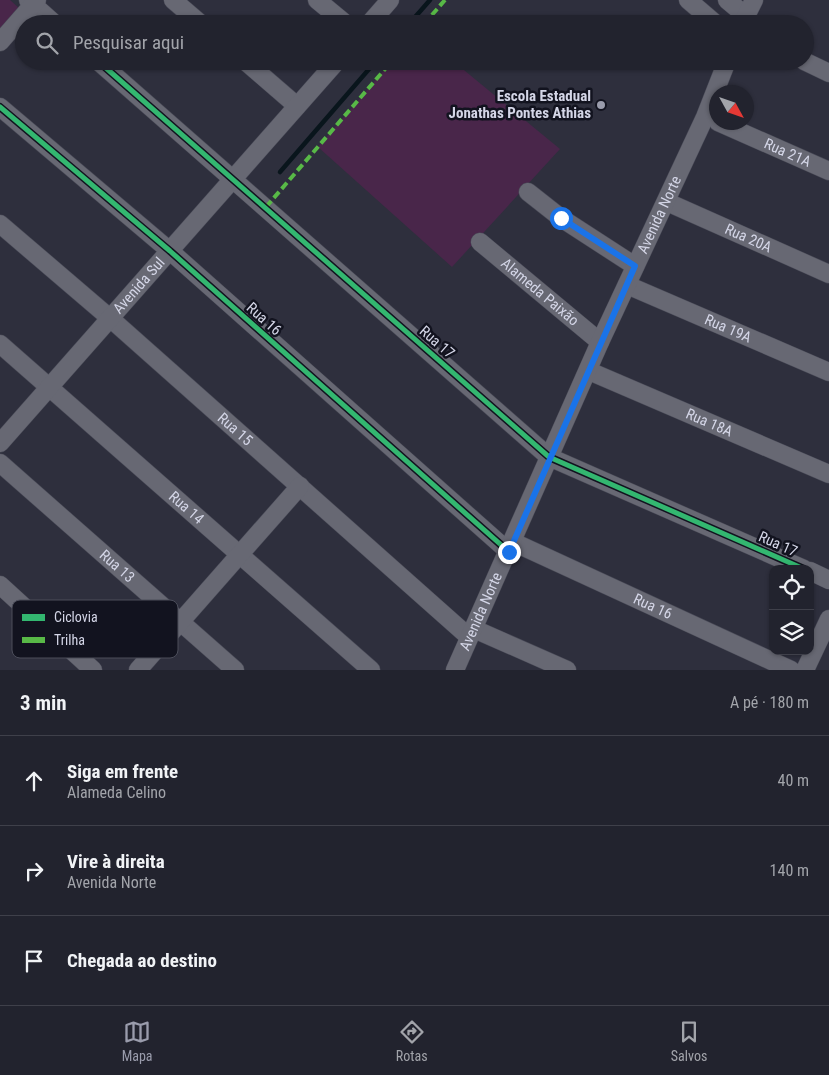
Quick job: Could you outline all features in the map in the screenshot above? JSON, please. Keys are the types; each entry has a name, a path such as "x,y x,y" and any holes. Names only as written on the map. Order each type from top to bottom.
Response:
{"street":[{"path":"173,0 190,15"},
{"path":"317,0 335,15"},
{"path":"377,15 390,0"},
{"path":"688,0 706,15"},
{"path":"727,0 740,15"},
{"path":"746,15 754,0"},
{"path":"22,15 32,2 46,15"},
{"path":"0,42 15,23"},
{"path":"814,65 829,72"},
{"name":"Rua 17","path":"108,70 549,457 795,565"},
{"path":"255,70 297,106"},
{"name":"Avenida Sul","path":"0,443 329,70"},
{"name":"Avenida Norte","path":"721,85 725,70"},
{"name":"Rua 16","path":"0,107 170,251 511,547 791,670"},
{"name":"Avenida Norte","path":"455,670 635,266 667,202 709,127"},
{"name":"Rua 21A","path":"736,130 829,171"},
{"path":"528,192 561,218 635,266"},
{"name":"Rua 20A","path":"667,202 829,274"},
{"name":"Rua 15","path":"0,224 471,633 567,670"},
{"name":"Alameda Paixão","path":"480,242 600,342"},
{"name":"Rua 19A","path":"627,285 829,372"},
{"name":"Rua 14","path":"0,344 371,670"},
{"name":"Rua 18A","path":"589,371 829,474"},
{"name":"Rua 13","path":"0,463 156,600"},
{"path":"178,625 300,486"},
{"name":"Rua 17","path":"814,573 829,580"},
{"path":"0,585 16,600"},
{"name":"Rua 13","path":"178,619 234,670"},
{"path":"805,670 829,619"},
{"path":"80,658 93,670"},
{"path":"138,670 149,658"}],"shaded area":[{"path":"0,0 10,0 20,9 0,33"},
{"path":"384,70 464,70 560,149 452,267 318,147"}],"waterway":[{"path":"417,15 430,0"},
{"path":"280,172 368,70"}],"marked path":[{"path":"432,15 445,0"},
{"path":"266,207 384,70"}],"cycle path":[{"path":"108,70 549,457 795,565"},
{"path":"0,107 170,251 509,552"}],"place":[{"name":"Escola Estadual Jonathas Pontes Athias","path":"601,105"}],"route":[{"path":"509,552 549,457 635,266 561,218"}]}
